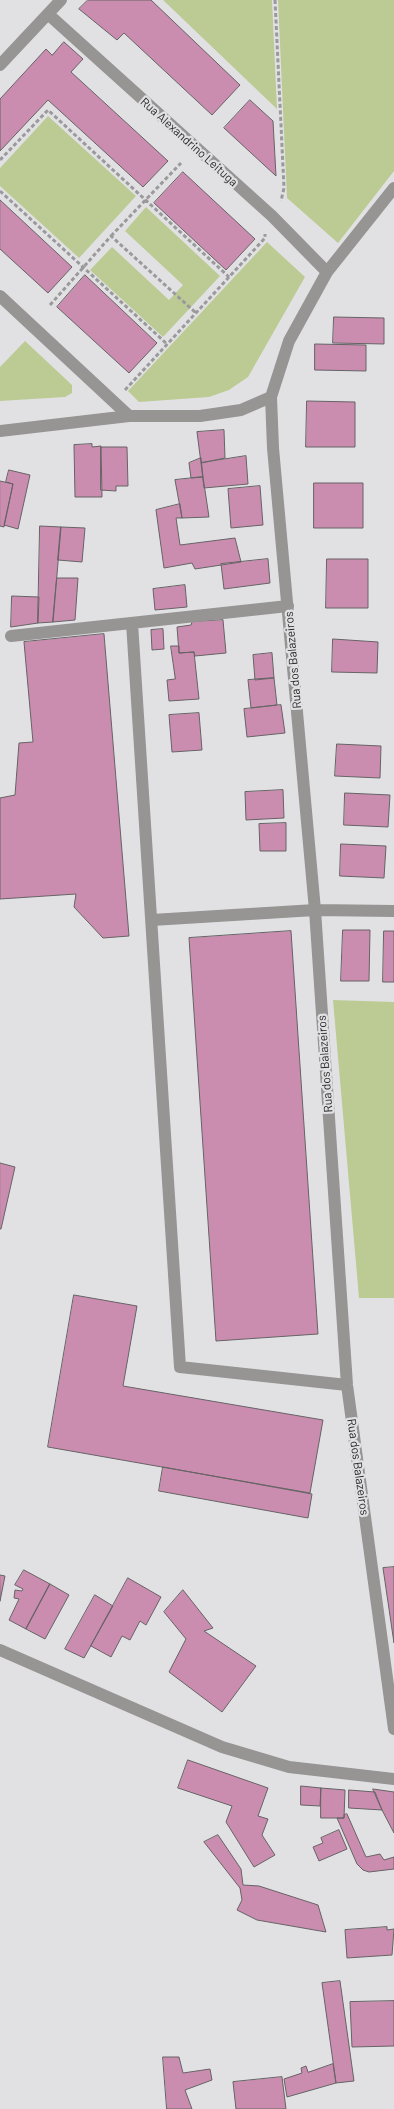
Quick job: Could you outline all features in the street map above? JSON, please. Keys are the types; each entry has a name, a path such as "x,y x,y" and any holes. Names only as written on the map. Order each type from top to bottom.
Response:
{"street":[{"path":"0,65 61,0"},
{"name":"Rua Alexandrino Leituga","path":"48,14 272,216 328,272"},
{"path":"0,431 130,416 200,416 241,410 270,397 289,341 328,272 394,188"},
{"path":"0,296 130,416"},
{"name":"Rua dos Balazeiros","path":"270,397 315,910 347,1384 394,1729"},
{"path":"11,636 288,606"},
{"path":"132,623 180,1367 347,1384"},
{"path":"152,920 315,910 394,911"},
{"path":"0,1650 222,1747 289,1767 394,1779"}],"path":[{"path":"275,0 284,188 279,208"},
{"path":"0,160 48,110 229,277"},
{"path":"50,305 111,236 181,163"},
{"path":"0,191 167,344"},
{"path":"125,390 265,238 266,231"},
{"path":"111,236 196,313"}],"green space":[{"path":"163,0 272,0 277,109"},
{"path":"278,0 394,0 394,171 338,243 287,198"},
{"path":"48,116 136,196 79,258 0,186 0,168"},
{"path":"146,207 220,276 163,337 90,270 112,247 169,300 183,285 125,231"},
{"path":"267,242 305,277 248,377 229,390 209,397 139,402 128,391"},
{"path":"25,341 72,385 72,393 65,397 0,401 0,367"},
{"path":"333,1000 394,1002 394,1298 359,1298"}],"building":[{"path":"88,0 151,0 240,85 212,115 124,33 117,40 79,9"},
{"path":"64,42 83,59 71,72 168,161 143,187 48,100 0,151 0,99 46,49 52,55"},
{"path":"250,100 273,121 276,176 224,128"},
{"path":"183,172 255,239 226,270 154,203"},
{"path":"0,200 72,267 48,293 0,249"},
{"path":"85,275 157,343 129,373 57,307"},
{"path":"334,317 384,318 384,344 333,343"},
{"path":"315,344 366,345 366,371 315,370"},
{"path":"307,401 355,402 355,447 306,447"},
{"path":"224,430 225,458 201,463 197,432"},
{"path":"92,444 92,447 101,446 102,497 75,497 74,445"},
{"path":"101,447 127,447 128,486 116,486 116,491 101,490"},
{"path":"246,456 248,484 204,488 201,463"},
{"path":"201,458 203,477 191,478 189,463"},
{"path":"9,470 30,475 18,529 4,525 13,484 6,482"},
{"path":"203,477 209,517 182,518 175,480"},
{"path":"0,481 13,484 4,527 0,526"},
{"path":"314,483 363,483 363,528 314,528"},
{"path":"260,486 263,525 231,528 228,489"},
{"path":"180,504 182,518 176,518 180,545 235,538 241,562 195,569 192,563 164,568 156,510"},
{"path":"40,526 61,527 53,622 38,623"},
{"path":"61,527 85,528 82,562 58,560"},
{"path":"268,559 270,583 224,589 221,564"},
{"path":"327,559 368,559 368,608 326,608"},
{"path":"57,578 78,578 75,620 53,622"},
{"path":"185,585 187,607 155,610 153,589"},
{"path":"12,596 39,597 38,623 11,627"},
{"path":"223,620 226,653 195,656 194,652 179,653 177,627 191,625 192,622"},
{"path":"163,629 164,649 152,650 151,630"},
{"path":"104,634 129,936 103,938 74,907 76,894 0,899 0,798 15,795 19,743 33,742 24,642"},
{"path":"333,639 378,642 377,673 332,672"},
{"path":"171,646 179,646 179,653 194,652 199,699 169,701 167,680 175,679"},
{"path":"272,653 274,678 255,680 253,655"},
{"path":"274,678 277,705 251,708 248,680"},
{"path":"281,705 285,733 247,737 244,709"},
{"path":"199,713 202,750 172,752 169,715"},
{"path":"337,744 381,746 380,778 335,776"},
{"path":"283,790 284,818 246,820 245,792"},
{"path":"345,793 390,795 388,827 344,825"},
{"path":"286,823 286,851 260,851 259,824"},
{"path":"341,844 386,846 384,878 340,876"},
{"path":"343,930 370,930 369,981 341,981"},
{"path":"291,931 318,1334 216,1341 189,938"},
{"path":"384,931 394,931 394,982 383,982"},
{"path":"0,1163 15,1167 1,1229 0,1229"},
{"path":"74,1295 137,1306 123,1386 323,1420 310,1493 48,1447"},
{"path":"163,1467 312,1494 308,1518 159,1491"},
{"path":"394,1567 394,1643 383,1568"},
{"path":"24,1570 50,1584 26,1629 9,1620 19,1599 14,1598 15,1590 22,1591 23,1589 15,1585"},
{"path":"0,1575 5,1576 0,1601"},
{"path":"128,1578 161,1597 146,1625 140,1621 130,1640 122,1636 111,1657 91,1646"},
{"path":"50,1584 69,1595 45,1639 26,1629"},
{"path":"183,1590 213,1628 204,1631 256,1666 222,1712 169,1672 186,1639 164,1612"},
{"path":"95,1595 113,1606 84,1658 65,1649"},
{"path":"188,1760 268,1788 258,1816 268,1819 262,1835 275,1855 254,1867 226,1822 232,1806 178,1788"},
{"path":"301,1786 321,1788 320,1806 301,1805"},
{"path":"321,1788 345,1790 344,1818 321,1818"},
{"path":"373,1789 394,1792 394,1833 382,1810"},
{"path":"349,1790 375,1792 382,1810 349,1808"},
{"path":"347,1814 366,1857 380,1854 384,1860 394,1857 394,1869 369,1872 363,1870 357,1864 337,1818 344,1818 344,1815"},
{"path":"339,1830 347,1849 319,1861 313,1847 323,1843 321,1838"},
{"path":"218,1835 241,1869 243,1885 259,1886 318,1905 326,1932 257,1920 237,1910 242,1900 240,1888 204,1842"},
{"path":"387,1927 387,1930 394,1929 392,1955 347,1958 345,1930"},
{"path":"340,1981 354,2081 336,2083 322,1983"},
{"path":"394,2001 394,2046 352,2047 350,2002"},
{"path":"163,2057 179,2057 183,2073 210,2069 212,2080 185,2090 192,2109 167,2109"},
{"path":"333,2064 336,2083 287,2097 284,2079 302,2073 301,2068 306,2066 308,2072"},
{"path":"282,2077 286,2109 236,2109 233,2082"}]}
